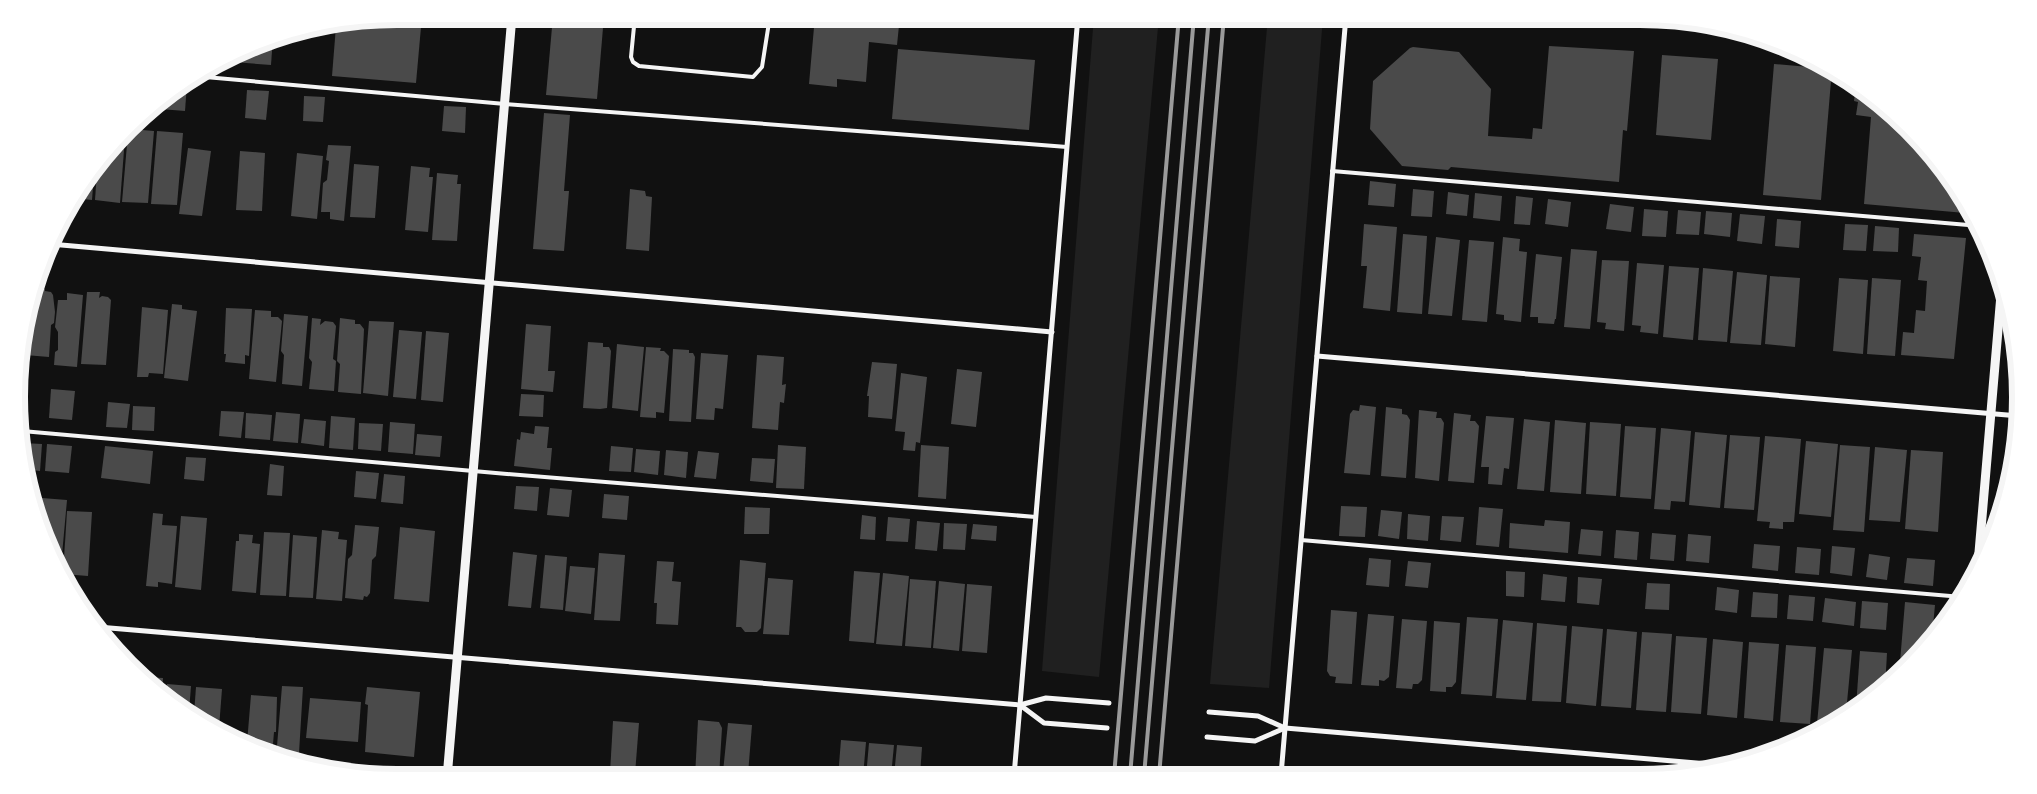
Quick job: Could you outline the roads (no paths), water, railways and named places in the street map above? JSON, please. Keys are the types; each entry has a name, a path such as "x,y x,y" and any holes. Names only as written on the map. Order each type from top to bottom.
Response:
{"street":[{"path":"448,769 511,25"},
{"path":"1015,769 1077,25"},
{"path":"1282,769 1345,25"},
{"path":"58,245 1052,332"},
{"path":"1979,550 2000,305"},
{"path":"1317,356 2011,415"},
{"path":"106,628 1020,704 1046,698 1109,703"},
{"path":"1020,704 1044,723 1107,728"},
{"path":"1209,712 1258,716 1285,728 1703,764"},
{"path":"1207,737 1255,741 1285,728"}],"lane":[{"path":"634,25 631,57 639,66 753,78 762,67 769,25"},
{"path":"207,77 505,104 1067,147"},
{"path":"1332,171 1970,225"},
{"path":"27,431 473,471 1036,517"},
{"path":"1301,540 1954,596"}],"railway":[{"path":"1115,769 1178,25"},
{"path":"1131,769 1193,25"},
{"path":"1145,769 1208,25"},
{"path":"1160,769 1223,25"}]}
